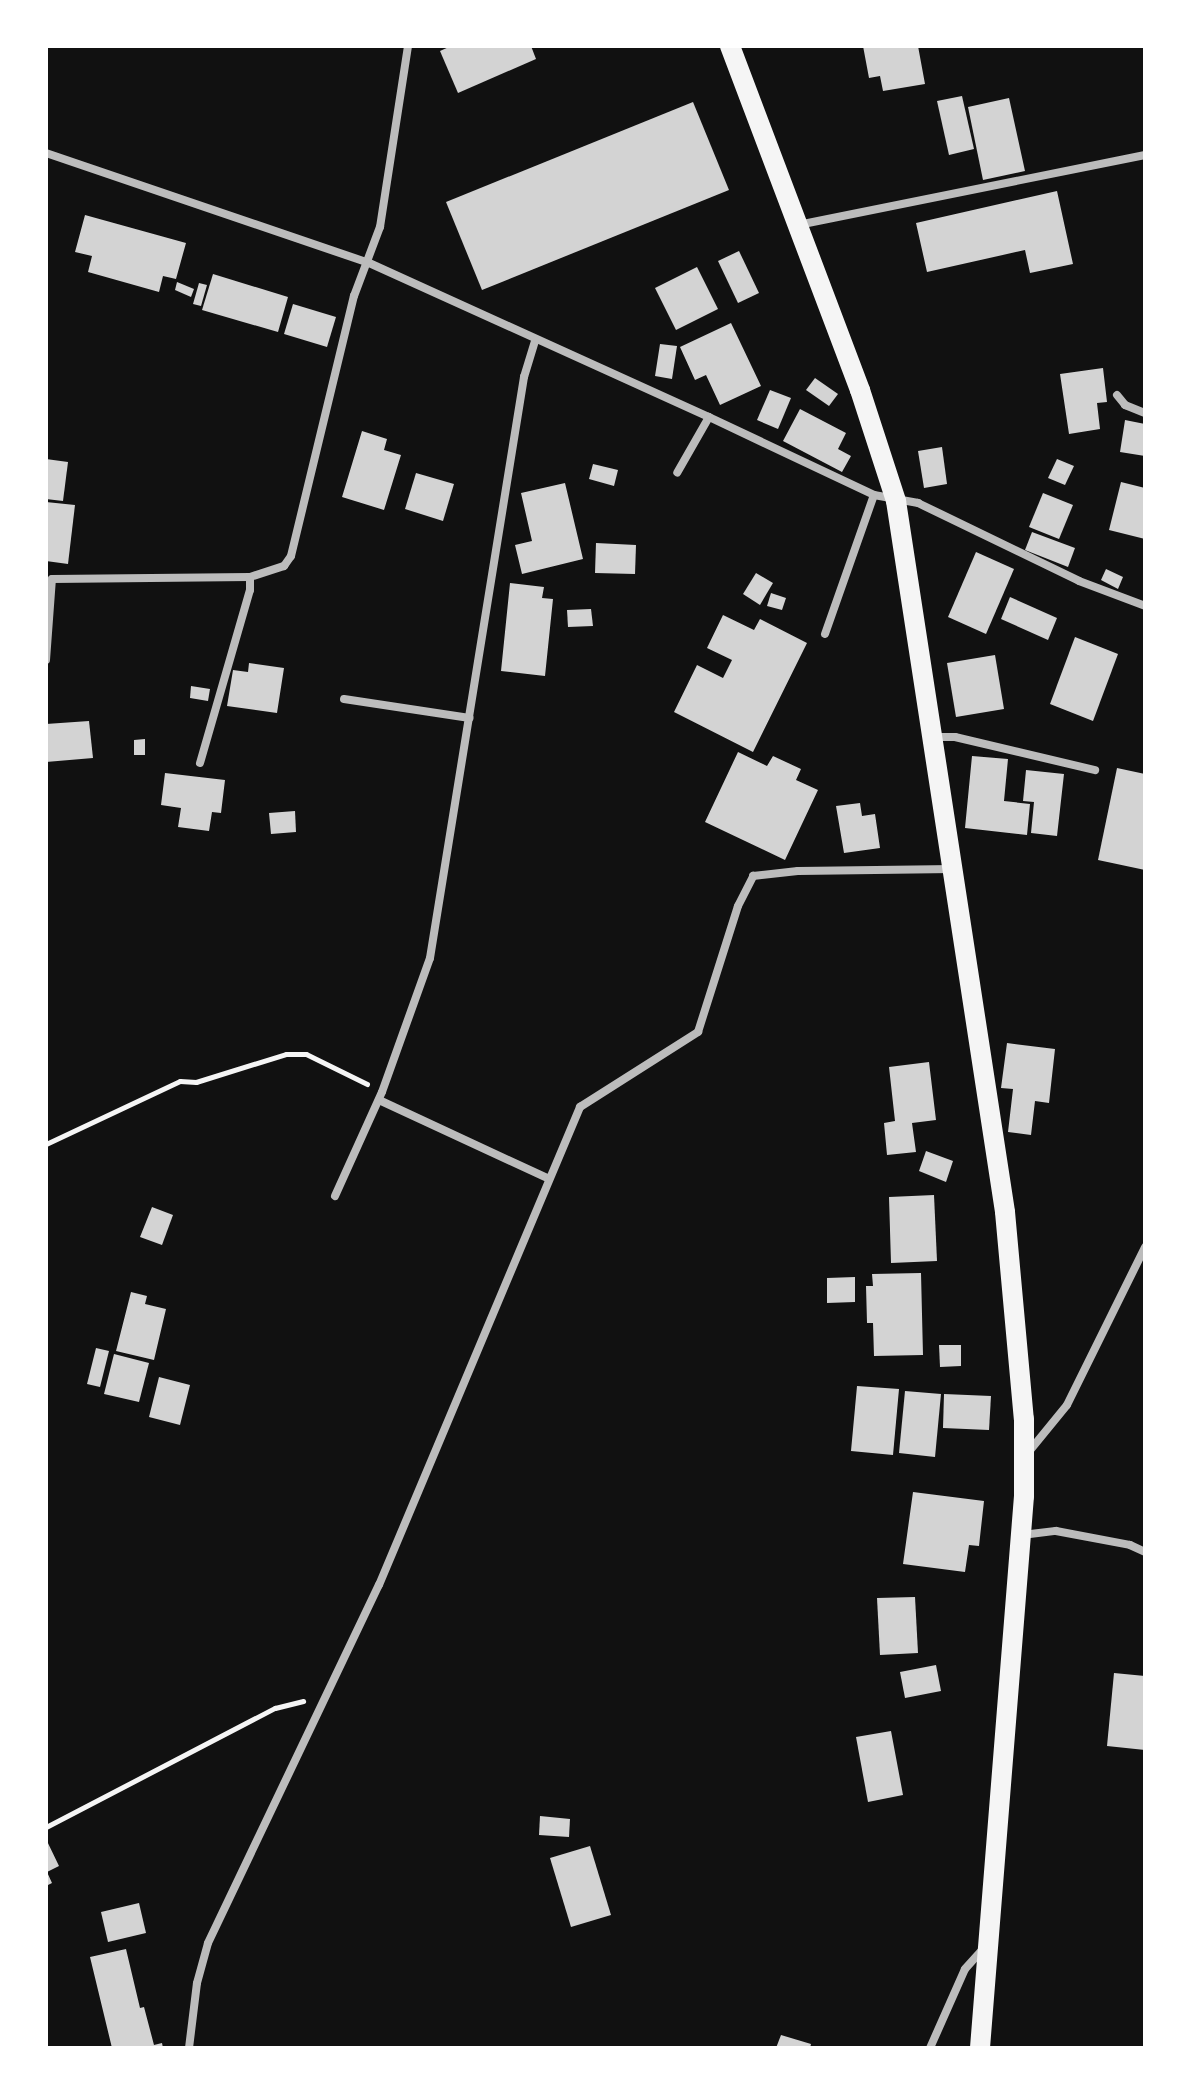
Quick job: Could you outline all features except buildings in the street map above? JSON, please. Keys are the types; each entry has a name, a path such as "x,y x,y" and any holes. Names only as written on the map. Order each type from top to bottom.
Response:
{"main road":[{"path":"730,46 860,390 896,501 1005,1212 1018,1339 1024,1458 1021,1535 980,2048"}],"street":[{"path":"46,660 52,579 250,577 284,566 291,556 354,296 380,227 408,46"},
{"path":"46,153 367,262 874,495 918,503 1079,581 1145,606"},
{"path":"797,225 1145,155"},
{"path":"335,1196 381,1096 430,958 524,377 535,341"},
{"path":"1117,395 1125,405 1145,413"},
{"path":"677,473 709,417"},
{"path":"825,634 874,495"},
{"path":"200,763 250,590 250,577"},
{"path":"344,699 470,718"},
{"path":"932,737 955,737 1095,770"},
{"path":"189,2048 197,1983 208,1943 379,1585 580,1107 698,1032 738,906 753,876 798,871 954,869"},
{"path":"381,1096 549,1179"},
{"path":"1024,1458 1067,1405 1145,1247"},
{"path":"1021,1535 1056,1531 1130,1545 1145,1552"},
{"path":"930,2048 965,1969 990,1944"}],"path":[{"path":"46,1144 180,1081 196,1082 286,1054 306,1054 381,1096"},
{"path":"46,1827 275,1708 298,1701 323,1703"}]}
